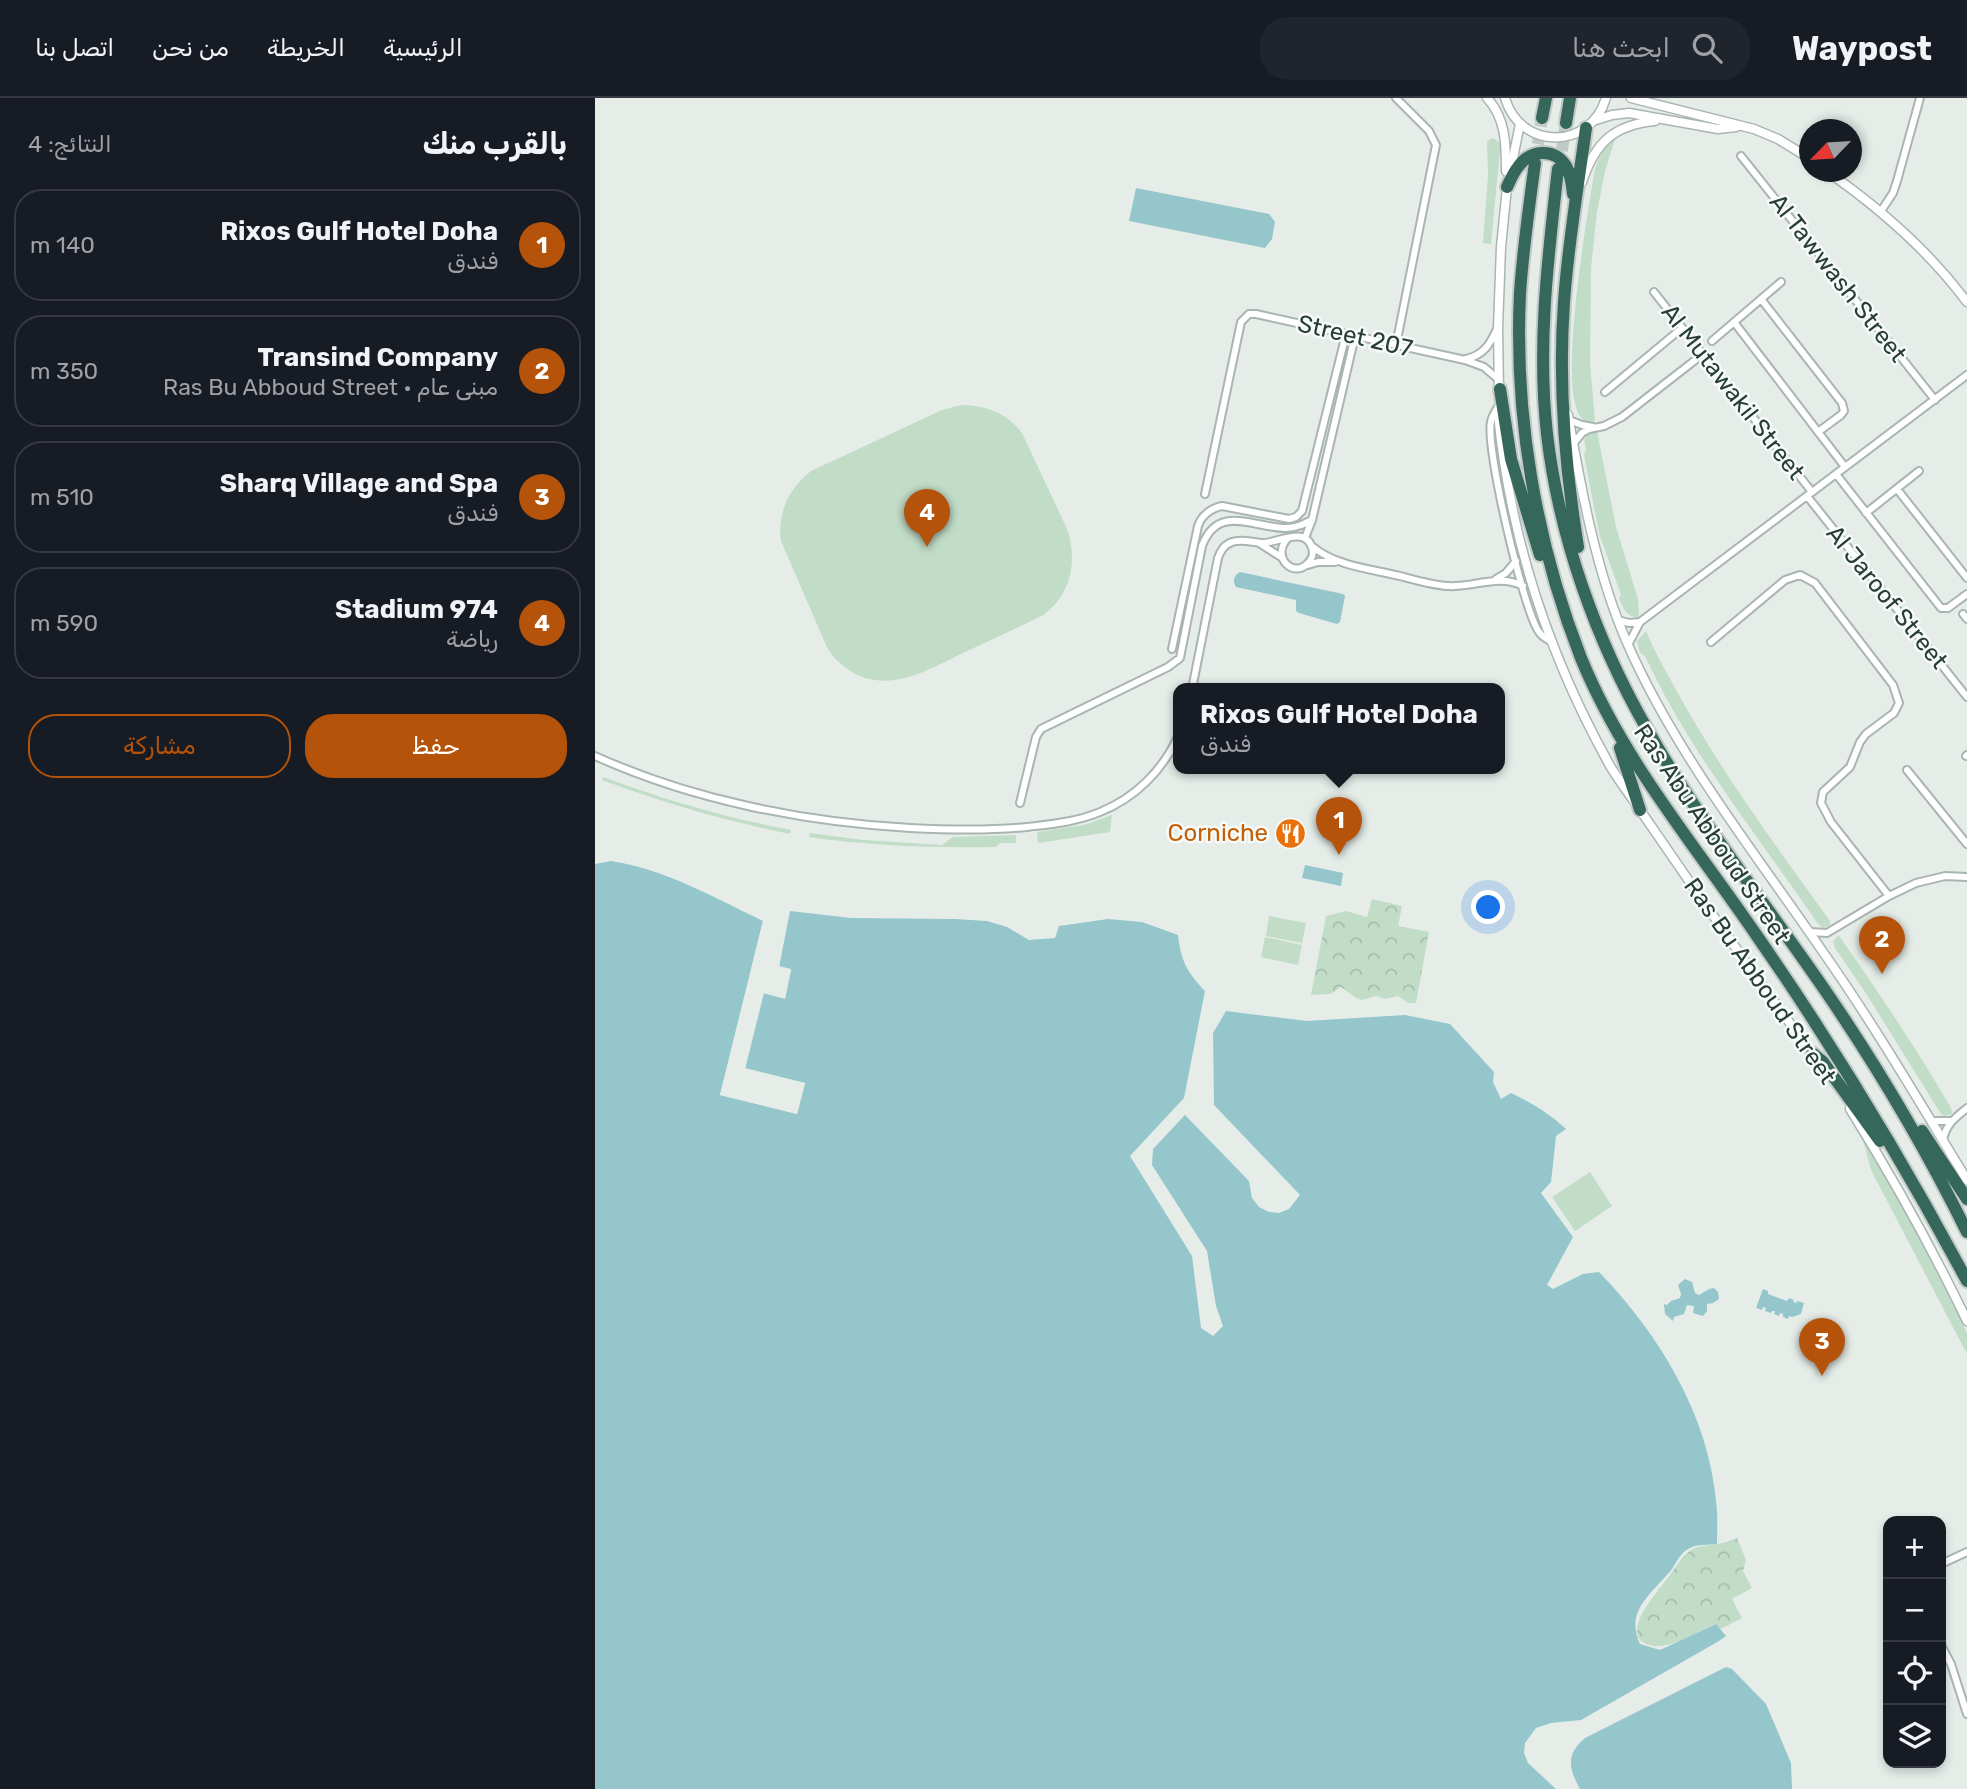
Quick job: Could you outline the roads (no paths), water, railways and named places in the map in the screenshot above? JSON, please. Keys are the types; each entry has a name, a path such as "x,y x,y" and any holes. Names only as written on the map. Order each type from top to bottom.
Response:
{"highway":[{"path":"1542,118 1546,98"},
{"path":"1566,123 1570,98"},
{"path":"1587,596 1566,453 1563,382 1564,304 1575,205 1590,125"},
{"path":"1507,187 1523,161 1532,155 1547,153 1558,158 1567,168 1575,205"},
{"name":"Ras Abu Abboud Street","path":"1535,163 1520,292 1522,393 1537,511 1545,547 1582,660 1613,724 1659,799 1756,934 1842,1061 1926,1204 1967,1281"},
{"name":"Ras Abu Abboud Street","path":"1559,169 1547,261 1542,343 1547,435 1564,522 1607,649 1625,688 1667,763 1833,1002 1902,1111 1967,1232"},
{"path":"1500,384 1507,440 1515,475 1538,551 1565,613"},
{"path":"1613,724 1640,810"},
{"path":"1812,1053 1823,1062 1926,1204"},
{"path":"1902,1111 1919,1128 1967,1199"},
{"path":"1928,1142 1967,1212"}],"street":[{"path":"1396,98 1429,131 1436,145 1396,345"},
{"path":"1487,98 1499,115 1503,127 1507,187"},
{"path":"1505,98 1510,113 1520,124 1538,135 1559,138 1574,135 1612,115 1629,113 1718,129 1743,126"},
{"path":"1590,125 1600,112 1605,98"},
{"path":"1631,98 1766,133 1799,152"},
{"path":"1652,98 1678,111"},
{"path":"1881,211 1898,181 1920,98"},
{"path":"1575,205 1590,161 1610,135 1631,125 1665,120"},
{"name":"Ras Bu Abboud Street","path":"1520,124 1507,187 1501,247 1497,328 1500,384 1498,407 1506,474 1521,546 1553,643 1576,698 1610,766 1846,1103 1890,1172 1967,1321"},
{"name":"Al Tawwash Street","path":"1741,156 1935,400"},
{"path":"1842,182 1881,211 1931,258 1967,302"},
{"path":"1712,341 1781,282"},
{"name":"Al Mutawakil Street","path":"1654,292 1809,494"},
{"path":"1761,299 1842,403 1844,411 1841,415 1818,432"},
{"name":"Street 207","path":"1205,494 1241,322 1246,316 1256,314 1465,360"},
{"path":"1734,322 1845,467"},
{"path":"1465,360 1483,352 1497,328"},
{"path":"1605,391 1682,328"},
{"path":"1172,649 1199,523 1214,508 1226,506 1289,519 1302,511 1346,334"},
{"path":"1303,537 1312,520 1355,336"},
{"path":"1573,444 1582,433 1622,417 1703,354"},
{"path":"1465,360 1484,367 1500,384"},
{"name":"Al Mutawakil Street","path":"1628,645 1640,622 1967,375"},
{"path":"1563,382 1585,509 1595,547 1618,620 1655,700 1689,757 1873,1024 1967,1180"},
{"name":"Ras Bu Abboud Street","path":"1498,407 1490,422 1494,465 1516,561 1537,629 1553,643"},
{"path":"1569,420 1598,427"},
{"path":"1866,513 1919,471"},
{"path":"1836,474 1941,608 1948,608 1967,594"},
{"path":"1896,489 1967,578"},
{"name":"Al Jaroof Street","path":"1809,494 1967,697"},
{"path":"1020,803 1036,737 1041,729 1178,660 1182,654 1202,546 1210,532 1218,525 1234,520 1284,528 1301,526 1312,520"},
{"path":"1301,526 1303,537 1312,546 1321,554 1340,562 1447,586 1465,586 1495,580 1510,581 1523,586"},
{"path":"1257,543 1303,537"},
{"path":"1281,557 1280,550 1288,538"},
{"path":"1193,683 1218,558 1227,545 1241,539 1257,543 1281,557 1292,568 1340,562"},
{"path":"1307,565 1313,556 1312,546"},
{"path":"1495,580 1506,573 1516,561"},
{"path":"1711,642 1785,580 1800,575 1815,583 1893,685 1899,704 1894,713 1866,734 1850,767 1823,792 1821,803 1831,822 1889,897"},
{"path":"1618,620 1640,622"},
{"path":"595,756 652,779 730,802 803,817 871,825 989,830 1057,823 1102,811 1123,801 1151,777 1166,760 1173,747"},
{"path":"1907,770 1967,844"},
{"path":"1810,932 1827,933 1905,888 1945,876 1967,877"},
{"path":"1823,951 1827,933"},
{"path":"1943,1140 1951,1121 1967,1108"},
{"path":"1932,1121 1951,1121"},
{"path":"1946,1562 1967,1552"},
{"path":"1946,1654 1967,1714"}],"water":[{"path":"1136,188 1269,214 1275,222 1272,239 1265,248 1129,221"},
{"path":"1240,572 1343,594 1345,596 1340,622 1337,624 1299,613 1296,611 1296,600 1236,587 1234,578"},
{"path":"611,861 670,877 763,921 720,1095 797,1114 805,1083 745,1069 764,993 785,998 791,970 779,967 790,911 851,918 987,921 1007,927 1029,940 1055,938 1059,926 1108,919 1142,922 1178,935 1186,966 1205,991 1184,1098 1130,1156 1192,1256 1201,1328 1213,1336 1223,1326 1216,1306 1207,1251 1152,1165 1153,1149 1185,1115 1249,1181 1252,1198 1259,1207 1279,1213 1289,1209 1300,1195 1214,1105 1213,1033 1226,1011 1307,1021 1405,1015 1450,1024 1494,1072 1493,1082 1501,1099 1511,1093 1554,1118 1566,1129 1556,1136 1551,1182 1541,1193 1573,1237 1547,1285 1553,1289 1583,1274 1599,1272 1621,1296 1660,1349 1677,1377 1703,1437 1716,1501 1717,1544 1696,1546 1687,1550 1649,1594 1638,1612 1636,1621 1640,1644 1660,1650 1716,1624 1726,1636 1581,1720 1551,1723 1536,1728 1525,1743 1524,1753 1528,1763 1556,1789 595,1789 595,864"},
{"path":"1305,865 1343,873 1341,886 1302,878"},
{"path":"1685,1279 1692,1282 1695,1293 1699,1295 1714,1288 1719,1299 1707,1304 1707,1311 1703,1316 1693,1313 1694,1306 1687,1305 1684,1314 1674,1317 1673,1321 1665,1314 1664,1304 1680,1298 1678,1285"},
{"path":"1763,1289 1768,1291 1768,1294 1787,1301 1789,1298 1796,1303 1804,1303 1801,1314 1789,1316 1788,1319 1783,1317 1783,1314 1774,1314 1775,1311 1771,1313 1763,1307 1762,1310 1756,1308"},
{"path":"1726,1667 1732,1669 1766,1704 1791,1763 1792,1789 1580,1789 1571,1769 1571,1762 1574,1750 1585,1738"}],"tunnel":[{"path":"1535,162 1542,118"},
{"path":"1559,169 1566,123"}],"place":[{"name":"Stadium 974","path":"927,547"},
{"name":"Corniche","path":"1291,833"},
{"name":"Rixos Gulf Hotel Doha","path":"1339,855"},
{"name":"Transind Company","path":"1882,974"},
{"name":"Sharq Village and Spa","path":"1822,1376"}]}
